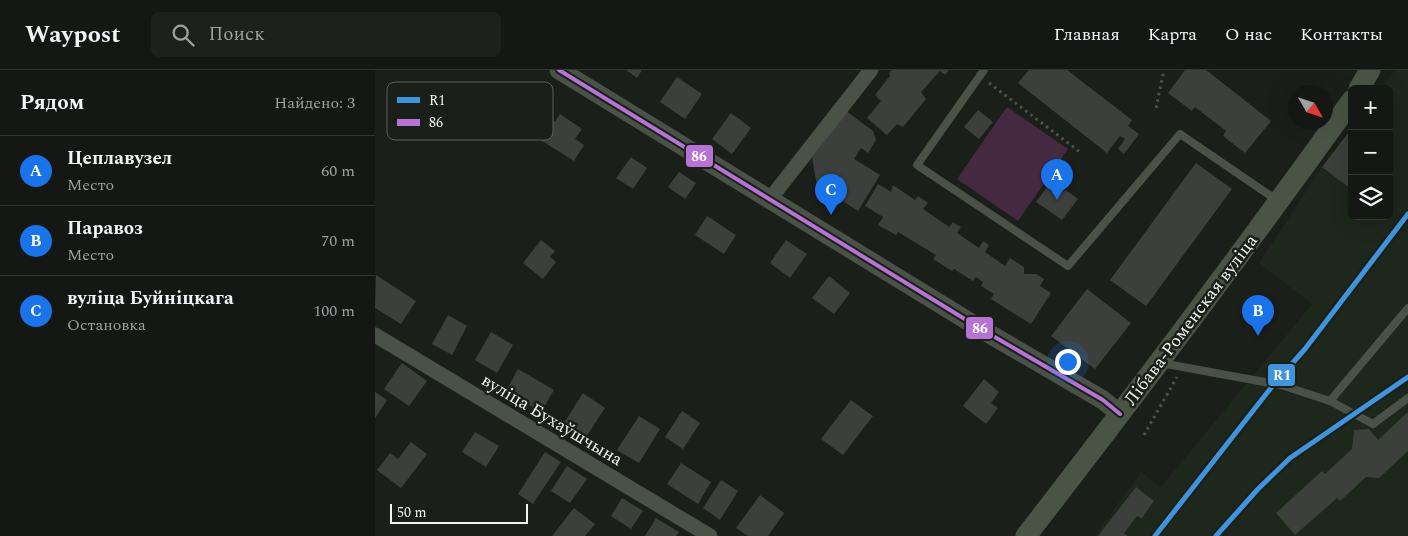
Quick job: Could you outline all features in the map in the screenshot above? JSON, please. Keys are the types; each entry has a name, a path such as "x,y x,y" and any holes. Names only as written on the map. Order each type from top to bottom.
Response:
{"main road":[{"path":"1361,85 1369,70"},
{"name":"Лібава-Роменская вуліца","path":"1026,536 1279,202 1348,106"}],"street":[{"path":"559,70 981,329 1103,400 1120,414"},
{"path":"770,199 871,70"},
{"name":"вуліца Бухаўшчына","path":"375,335 710,536"}],"lane":[{"path":"981,73 917,166 1067,266 1180,134 1279,202"},
{"path":"1330,401 1408,308"},
{"path":"1158,363 1281,385 1330,401 1373,424 1408,398"}],"path":[{"path":"1156,108 1164,70"},
{"path":"981,73 1080,152"},
{"path":"1144,435 1183,367"}],"shaded area":[{"path":"1395,70 1408,70 1408,536 1095,536 1141,472 1161,487 1312,304 1259,263 1322,167 1348,133 1348,220 1393,220 1393,85 1384,85"},
{"path":"1007,107 1068,149 1018,221 957,179"}],"building":[{"path":"626,70 642,70 637,78"},
{"path":"892,70 949,70 945,75 940,71 921,92 926,99 903,127 897,124 887,135 867,118 881,101 875,95 890,76 889,73"},
{"path":"1029,70 1067,70 1132,120 1128,126 1139,134 1124,154 1118,149 1125,139 1120,136 1107,153 1018,83"},
{"path":"1185,70 1206,70 1271,121 1245,153 1223,136 1226,131 1195,107 1192,111 1168,93"},
{"path":"677,77 702,94 685,119 660,102"},
{"path":"978,110 993,122 979,139 964,127"},
{"path":"846,111 873,131 876,140 868,153 861,148 854,159 880,175 858,211 817,185 812,158"},
{"path":"731,113 751,128 732,154 712,139"},
{"path":"560,114 582,129 575,139 584,145 574,161 541,140 553,140 553,121 555,122"},
{"path":"1348,133 1348,186 1322,167"},
{"path":"631,157 647,168 633,189 616,178"},
{"path":"1196,163 1232,189 1146,306 1110,280"},
{"path":"679,172 696,183 685,199 668,187"},
{"path":"1052,180 1078,199 1062,220 1036,202"},
{"path":"878,184 891,192 893,185 915,200 918,196 928,203 923,209 949,227 953,222 961,227 957,233 979,248 983,241 989,245 985,252 1005,266 1010,258 1024,267 1024,274 1036,274 1044,279 1040,286 1051,293 1031,324 991,299 994,294 981,286 983,282 976,277 973,281 954,269 952,271 933,259 936,255 898,232 896,235 878,225 883,217 865,206"},
{"path":"707,216 736,235 724,254 695,235"},
{"path":"541,240 555,251 550,257 556,262 543,279 523,263"},
{"path":"786,240 807,254 790,278 770,263"},
{"path":"376,275 416,301 401,324 375,308"},
{"path":"829,276 850,293 834,314 812,298"},
{"path":"1087,289 1131,323 1095,369 1051,336"},
{"path":"448,315 467,326 452,355 432,344"},
{"path":"491,332 513,345 497,373 475,360"},
{"path":"402,363 427,381 409,406 384,389"},
{"path":"518,369 554,390 541,412 506,391"},
{"path":"984,379 999,392 991,403 998,408 986,424 963,406"},
{"path":"375,392 387,400 375,418"},
{"path":"583,393 605,408 586,437 564,423"},
{"path":"851,400 873,416 843,455 821,439"},
{"path":"682,411 700,423 683,449 665,437"},
{"path":"1408,412 1408,451 1379,478 1366,477 1340,501 1337,498 1295,535 1276,513 1322,471 1325,474 1352,449 1354,430 1369,429 1378,440"},
{"path":"639,416 660,429 639,463 617,450"},
{"path":"475,432 499,446 486,467 462,452"},
{"path":"411,442 427,454 401,488 377,470 390,453 398,459"},
{"path":"545,452 561,462 533,504 518,494"},
{"path":"681,463 711,482 698,504 667,484"},
{"path":"567,466 587,479 570,503 551,491"},
{"path":"721,480 738,491 720,520 703,508"},
{"path":"1136,487 1154,501 1142,518 1137,516 1124,533 1128,536 1098,536"},
{"path":"760,495 784,513 768,536 748,536 736,528"},
{"path":"622,498 643,511 631,529 611,516"},
{"path":"574,508 595,524 585,536 552,536"},
{"path":"656,518 679,532 676,536 645,536"}],"transit line":[{"name":"86","path":"559,70 981,329 1103,400 1120,414"},
{"name":"R1","path":"1155,536 1274,384 1305,349 1408,214"},
{"name":"R1","path":"1216,536 1258,489 1290,458 1408,377"}],"place":[{"name":"Цеплавузел","path":"1057,200"},
{"name":"вуліца Буйніцкага","path":"831,215"},
{"name":"Паравоз","path":"1258,336"}]}
